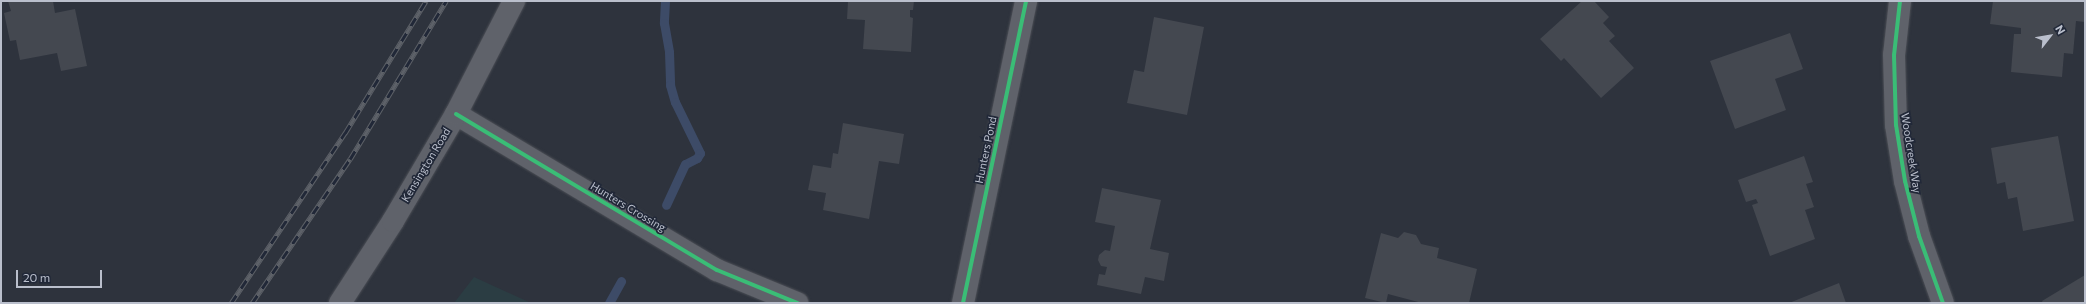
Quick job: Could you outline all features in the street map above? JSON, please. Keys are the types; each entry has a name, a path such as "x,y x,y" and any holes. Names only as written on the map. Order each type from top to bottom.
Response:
{"street":[{"name":"Kensington Road","path":"340,303 393,222 456,114 514,1"},
{"name":"Hunters Pond","path":"963,303 1026,1"},
{"name":"Woodcreek Way","path":"1900,1 1894,55 1896,125 1905,180 1919,236 1943,303"},
{"name":"Hunters Crossing","path":"456,114 717,270 797,303"}],"shaded area":[{"path":"474,277 531,303 454,303"}],"building":[{"path":"8,1 53,1 55,13 75,9 87,66 61,71 57,53 20,60 16,40 10,41 4,13 11,11"},
{"path":"848,1 914,1 913,10 910,10 910,17 913,18 911,52 863,49 865,20 847,19"},
{"path":"1582,1 1594,1 1609,17 1603,23 1615,36 1609,41 1634,68 1601,98 1564,58 1561,61 1540,39"},
{"path":"1993,1 2085,1 2085,22 2076,21 2073,54 2064,53 2062,77 2011,72 2014,34 2021,34 2021,28 1990,24"},
{"path":"1154,17 1204,27 1187,115 1127,103 1134,70 1144,72"},
{"path":"1790,33 1803,69 1775,79 1786,110 1735,129 1710,61"},
{"path":"843,123 904,134 899,164 879,161 869,219 823,210 826,193 808,190 813,165 831,168 833,153 838,154"},
{"path":"2058,136 2074,221 2023,231 2017,197 2008,199 2005,182 1997,184 1991,148"},
{"path":"1804,156 1813,182 1806,184 1814,207 1805,210 1815,239 1770,256 1752,205 1758,203 1756,199 1746,202 1738,180"},
{"path":"1102,188 1161,200 1150,249 1169,253 1164,281 1145,277 1141,294 1097,285 1099,274 1105,275 1107,267 1101,266 1098,260 1099,255 1105,250 1110,251 1115,226 1095,222"},
{"path":"1404,232 1416,235 1421,244 1439,248 1437,258 1477,269 1469,303 1422,303 1388,294 1386,303 1365,298 1381,233 1398,238"},
{"path":"2085,275 2085,303 2043,303 2042,301"},
{"path":"1839,283 1846,303 1789,303"}],"waterway":[{"path":"665,1 664,23 669,52 670,85 675,102 700,153 697,158 685,164 666,205"},
{"path":"609,303 621,281"}],"railway":[{"path":"231,303 345,133 426,1"},
{"path":"252,303 350,159 446,1"}],"cycle path":[{"path":"963,303 1026,1"},
{"path":"1900,1 1894,55 1896,125 1905,181 1919,236 1943,303"},
{"path":"456,114 717,270 797,303"}]}
